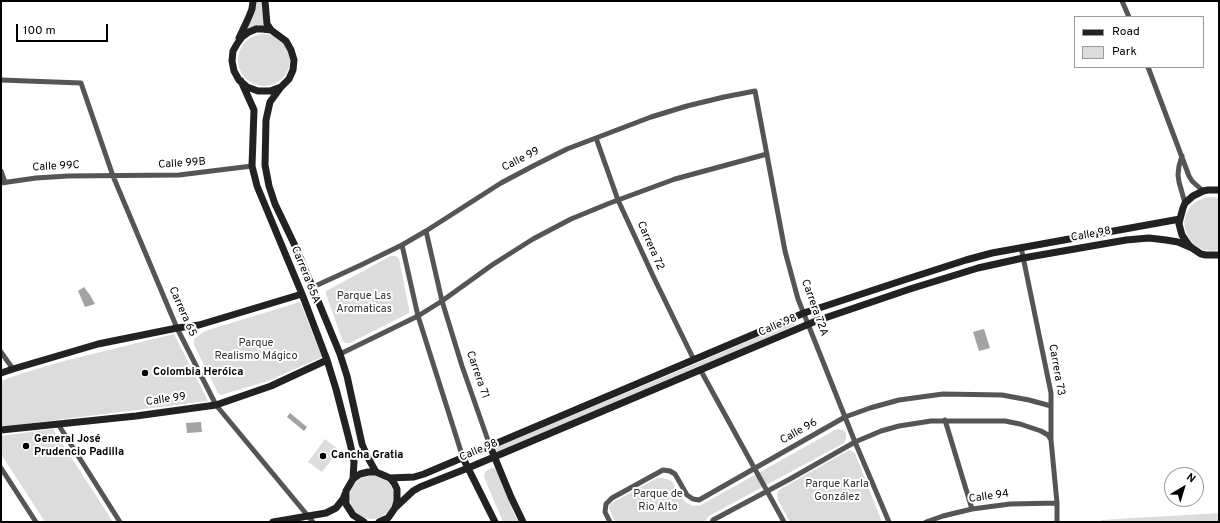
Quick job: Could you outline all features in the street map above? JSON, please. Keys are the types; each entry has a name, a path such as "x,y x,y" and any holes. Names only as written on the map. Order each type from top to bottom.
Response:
{"street":[{"path":"237,44 252,10 253,1"},
{"path":"265,1 267,24 271,30 286,42 291,50 294,60 293,70 289,79 281,86 270,91 258,91 247,87 234,71 232,61 233,51 242,37 249,32 262,28 271,30"},
{"path":"1122,1 1129,16"},
{"path":"1148,68 1192,181 1203,191"},
{"name":"Carrera 65","path":"1,80 81,83 113,176 177,328 216,405 311,519"},
{"name":"Carrera 65A","path":"241,81 254,110 252,166 257,186 302,294 321,348 327,360 350,443 354,462 353,479"},
{"name":"Carrera 65A","path":"281,86 270,102 266,120 265,165 269,186 275,204 297,250 340,354 347,376 362,444 376,472"},
{"name":"Calle 99","path":"313,287 402,245 501,183 561,152 651,117 687,106 755,91"},
{"name":"Carrera 72A","path":"755,91 785,251 798,299 845,418 889,522"},
{"name":"Carrera 72","path":"596,138 618,200 694,360"},
{"path":"340,354 418,316 442,301 492,265 533,239 571,219 675,179 767,154"},
{"path":"1182,156 1178,175 1185,203"},
{"name":"Calle 99B","path":"113,176 179,175 252,166"},
{"path":"1,171 3,182"},
{"name":"Calle 99C","path":"3,182 68,176 113,176"},
{"path":"1192,248 1180,230 1180,219 1185,203 1193,196 1203,191 1219,190"},
{"name":"Calle 98","path":"390,478 414,477 463,458 804,314 966,260 992,252 1180,219"},
{"name":"Carrera 71","path":"426,231 442,301 462,366 494,457 523,522"},
{"name":"Calle 98","path":"394,510 413,491 420,488 701,371 809,324 925,284 978,268 1023,258 1126,240 1149,238 1166,240 1178,242 1201,254 1219,255"},
{"path":"402,245 418,316 463,458 495,522"},
{"name":"Carrera 73","path":"1021,247 1051,392 1051,440 1057,503 1057,522"},
{"path":"1,373 13,368 98,344 199,325 302,294"},
{"path":"1,352 13,368"},
{"name":"Calle 99","path":"1,430 136,416 216,405 271,386 327,360"},
{"path":"701,371 784,522"},
{"name":"Calle 96","path":"610,522 605,512 606,504 612,498 663,470 670,470 675,474 687,495 693,499 699,500 845,418 870,408 899,400 943,394 1002,395 1051,406"},
{"path":"946,420 972,509"},
{"path":"712,522 713,520 855,442 881,431 899,426 946,420 1006,421 1036,429 1045,433 1051,440"},
{"path":"58,424 120,522"},
{"path":"1,468 36,522"},
{"path":"273,522 311,519 336,508 343,499 353,479 360,474 368,472 376,472 390,478 397,489 397,501 388,522"},
{"path":"346,491 346,504 349,510 353,515 364,522"},
{"name":"Calle 94","path":"926,522 972,509 1010,504 1057,503"},
{"path":"379,522 388,518 394,510"}],"green space":[{"path":"254,1 261,1 264,27 246,29 252,20"},
{"path":"259,34 269,34 278,38 286,46 290,55 290,65 286,74 278,82 269,86 259,86 250,82 242,74 238,65 238,55 242,46 250,38"},
{"path":"1213,197 1219,198 1219,250 1213,251 1204,250 1196,246 1190,240 1184,223 1190,207 1197,201"},
{"name":"Parque Las Aromaticas","path":"391,256 396,256 399,259 409,313 350,343 343,342 326,291"},
{"name":"Parque Realismo Mágico","path":"300,302 322,357 268,381 221,395 218,393 194,345 194,339 205,331"},
{"path":"794,321 795,325 698,368 496,453 494,448"},
{"path":"174,334 208,401 1,427 1,381 64,361"},
{"path":"53,429 113,522 45,522 1,454 1,436"},
{"name":"Parque de Rio Alto","path":"837,429 843,430 846,433 844,443 709,516 704,522 615,522 609,508 610,504 657,478 672,481 680,496 687,503 693,506 701,505"},
{"name":"Cancha Gratia","path":"325,439 339,450 322,472 308,462"},
{"name":"Parque Karla González","path":"850,450 855,453 882,522 790,522 778,500 777,493 779,490"},
{"path":"491,468 495,468 497,470 514,514 519,522 503,522 484,477 485,472"},
{"path":"368,475 376,475 388,481 394,493 394,501 388,513 376,519 368,519 356,513 350,501 350,493 356,481"},
{"path":"1219,513 1219,522 1101,522 1101,520"}],"shaded area":[{"path":"84,287 95,304 85,307 78,291"},
{"path":"984,329 990,348 979,351 973,332"},
{"path":"290,413 307,427 304,431 287,417"},
{"path":"201,422 202,432 187,433 186,423"}],"place":[{"name":"Colombia Heróica","path":"145,373"},
{"name":"General José Prudencio Padilla","path":"26,446"},
{"name":"Cancha Gratia","path":"323,456"}]}
